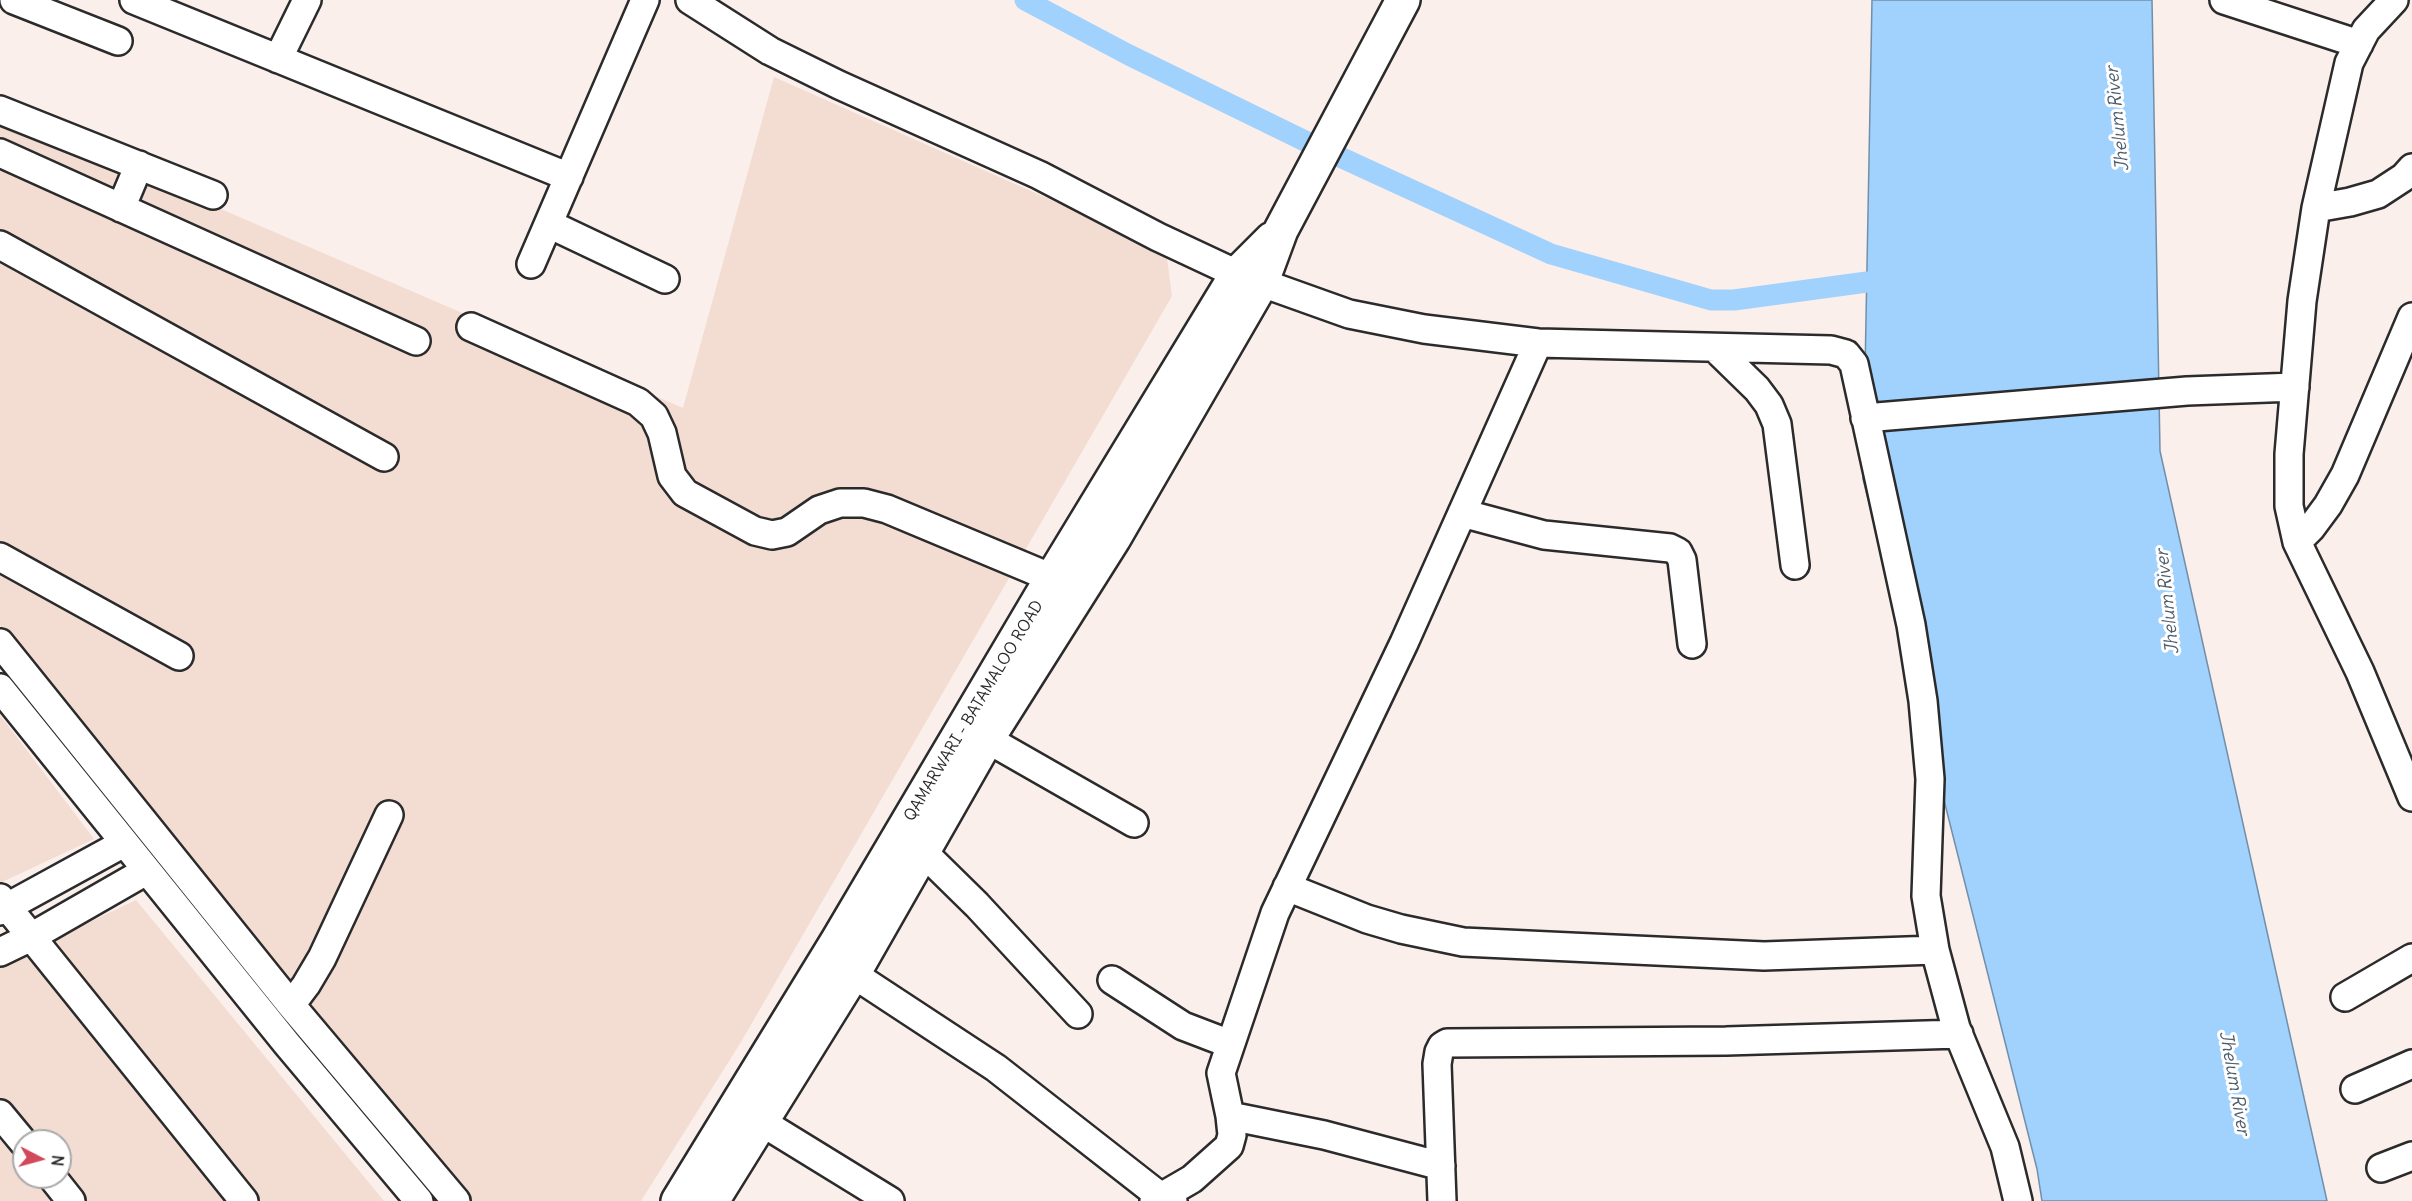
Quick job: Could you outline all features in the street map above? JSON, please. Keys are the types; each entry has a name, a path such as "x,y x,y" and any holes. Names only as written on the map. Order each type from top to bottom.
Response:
{"main road":[{"name":"QAMARWARI - BATAMALOO ROAD","path":"678,1201 832,950 1052,578 1281,230 1403,0"},
{"name":"QAMARWARI - BATAMALOO ROAD","path":"712,1201 853,974 987,739 1114,538 1249,279"}],"street":[{"path":"14,0 118,41"},
{"path":"134,0 569,177"},
{"path":"278,59 307,0"},
{"path":"531,264 645,0"},
{"path":"690,0 770,51 1039,176 1158,237 1249,279 1349,314 1424,329 1538,343 1831,350 1846,354 1854,364 1872,417 1923,701 1930,779 1926,896 1935,950 1959,1034 2005,1147 2018,1201"},
{"path":"2224,0 2359,44"},
{"path":"2394,0 2366,30 2349,63 2316,208 2302,301 2289,454 2289,506 2297,542 2360,672 2412,797"},
{"path":"0,110 213,195"},
{"path":"0,153 416,341"},
{"path":"122,208 139,165"},
{"path":"2316,208 2378,194 2404,177 2412,168"},
{"path":"549,224 665,279"},
{"path":"0,245 384,457"},
{"path":"2297,542 2312,528 2345,475 2412,317"},
{"path":"471,327 638,402 654,416 662,433 672,476 684,493 754,531 772,535 788,531 819,510 840,503 864,503 887,509 1052,578"},
{"path":"853,974 996,1068 1163,1200 1226,1150 1232,1135 1221,1073 1275,913 1404,643 1538,343"},
{"path":"1715,348 1758,389 1769,405 1777,424 1795,566"},
{"path":"1872,417 2187,391 2295,387"},
{"path":"1462,513 1544,535 1670,548 1678,552 1682,560 1692,645"},
{"path":"0,557 179,656"},
{"path":"0,643 291,1005 456,1201"},
{"path":"0,688 287,1044 419,1201"},
{"path":"987,739 1134,823"},
{"path":"291,1005 322,958 389,815"},
{"path":"124,843 3,905 244,1201"},
{"path":"922,851 977,905 1078,1014"},
{"path":"0,952 31,937 146,871"},
{"path":"1287,887 1368,919 1401,929 1463,942 1764,956 1935,950"},
{"path":"2345,997 2412,958"},
{"path":"1112,980 1183,1026 1230,1044"},
{"path":"1442,1201 1437,1064 1439,1052 1447,1043 1726,1041 1959,1034"},
{"path":"2355,1089 2412,1064"},
{"path":"0,1114 12,1129"},
{"path":"1230,1116 1324,1135 1441,1166"},
{"path":"760,1121 890,1201"},
{"path":"2381,1168 2412,1156"},
{"path":"62,1189 71,1201"}],"shaded area":[{"path":"774,77 1166,251 1172,296 741,1042 641,1201 460,1201 0,625 0,122 186,194 683,408"},
{"path":"0,715 94,839 0,883"},
{"path":"136,900 384,1201 0,1201 0,965"}],"water":[{"name":"Jhelum River","path":"1872,0 2152,0 2160,451 2327,1201 2042,1201 2037,1169 1863,479"}],"waterway":[{"path":"1025,0 1129,55 1307,142"},
{"path":"1340,157 1551,254 1711,300 1734,300 1867,282"}]}
